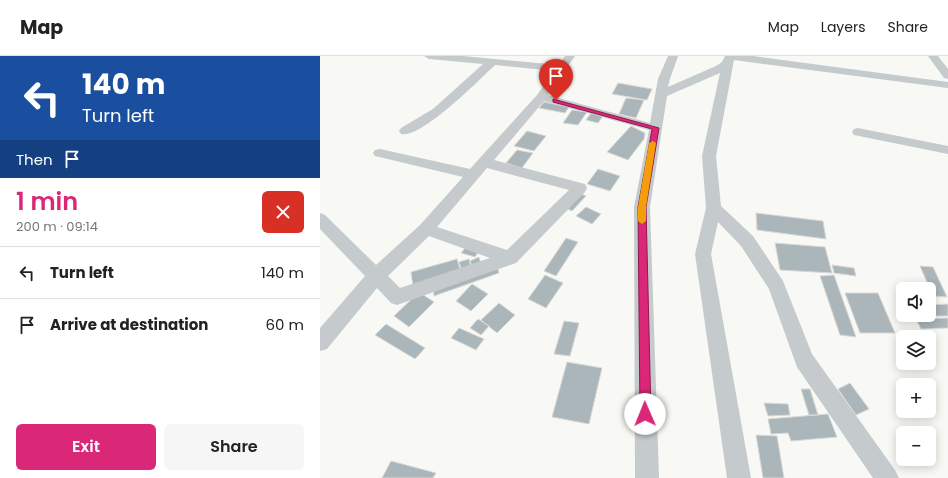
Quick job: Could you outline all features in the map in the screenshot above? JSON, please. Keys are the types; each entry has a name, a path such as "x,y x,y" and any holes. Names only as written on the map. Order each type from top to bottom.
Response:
{"street":[{"path":"429,56 492,62 566,62"},
{"path":"646,478 642,207 664,79 673,56"},
{"path":"933,56 948,76"},
{"path":"661,94 711,74 729,59 948,85"},
{"path":"729,59 709,156 714,208 703,254 739,478"},
{"path":"405,131 438,112 492,62"},
{"path":"320,342 376,276 426,229 541,97 566,62"},
{"path":"541,97 655,128"},
{"path":"858,132 948,150"},
{"path":"380,153 473,175"},
{"path":"320,219 397,296 510,258 580,188 484,162"},
{"path":"714,208 747,241 777,286 804,360 887,478"},
{"path":"426,229 510,258"}],"building":[{"path":"618,83 652,89 647,100 612,94"},
{"path":"626,98 644,100 636,118 619,114"},
{"path":"544,102 569,107 565,113 539,108"},
{"path":"572,110 587,112 578,125 563,123"},
{"path":"591,113 603,116 598,123 586,120"},
{"path":"631,126 645,133 644,139 628,160 607,152"},
{"path":"527,131 546,136 534,151 514,146"},
{"path":"517,150 533,153 522,168 506,163"},
{"path":"598,169 620,176 610,191 587,184"},
{"path":"579,193 586,196 572,211 565,208"},
{"path":"586,207 601,214 592,224 576,216"},
{"path":"756,213 823,221 826,239 757,230"},
{"path":"566,238 578,242 556,276 544,271"},
{"path":"775,243 825,247 832,273 780,270"},
{"path":"466,247 479,251 475,257 461,253"},
{"path":"479,257 481,264 473,268 470,261"},
{"path":"457,259 461,272 413,287 411,272"},
{"path":"469,259 471,268 462,271 459,262"},
{"path":"497,265 499,273 434,296 433,287"},
{"path":"832,265 854,268 856,276 834,273"},
{"path":"920,266 933,267 947,297 936,296 936,282 927,282"},
{"path":"545,275 563,283 546,308 528,299"},
{"path":"834,275 856,337 840,335 820,276"},
{"path":"472,284 488,294 471,311 456,301"},
{"path":"419,292 434,302 409,327 394,316"},
{"path":"845,293 878,293 895,333 860,333"},
{"path":"499,303 515,315 497,333 481,320"},
{"path":"948,304 948,316 936,316 936,305"},
{"path":"936,318 948,318 948,328 921,329 918,322 936,322"},
{"path":"478,319 489,326 481,335 470,328"},
{"path":"564,321 579,323 570,356 554,354"},
{"path":"386,324 425,348 415,359 375,335"},
{"path":"459,328 484,339 476,350 451,338"},
{"path":"567,362 602,368 589,424 552,417"},
{"path":"850,383 869,409 856,415 838,389"},
{"path":"801,389 810,389 818,415 809,415"},
{"path":"764,403 788,404 790,415 768,416"},
{"path":"828,414 837,437 791,441 788,433 771,434 768,419"},
{"path":"756,435 777,436 784,478 763,478"},
{"path":"391,461 436,473 433,478 382,478"}],"slow traffic":[{"path":"642,221 642,207 653,143"}],"route":[{"path":"556,100 655,128 642,207 645,414"}]}
